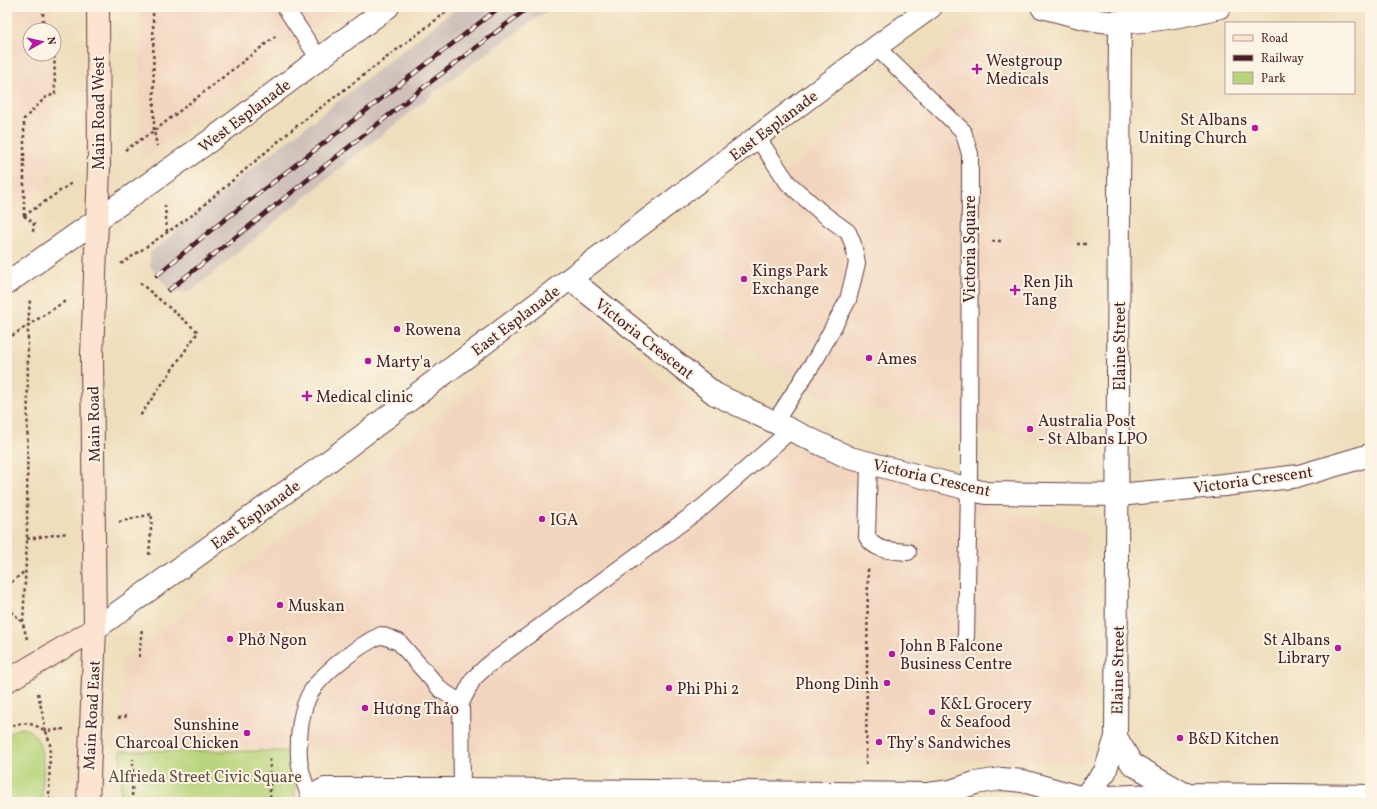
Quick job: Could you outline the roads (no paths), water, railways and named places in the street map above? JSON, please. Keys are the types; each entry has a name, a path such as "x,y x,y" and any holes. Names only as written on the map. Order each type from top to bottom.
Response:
{"main road":[{"name":"Main Road West","path":"98,7 98,219"},
{"name":"Main Road","path":"95,629 92,356 98,219"},
{"path":"7,681 95,629"},
{"name":"Main Road East","path":"88,802 95,629"}],"street":[{"name":"East Esplanade","path":"95,629 325,464 931,7"},
{"path":"1042,7 1085,18 1120,23 1162,18 1220,7"},
{"name":"West Esplanade","path":"7,283 211,140 387,8"},
{"name":"Elaine Street","path":"1081,800 1105,772 1116,738 1120,23"},
{"name":"Victoria Crescent","path":"570,279 715,394 850,458 986,493 1118,495 1224,485 1298,476 1370,455"},
{"path":"1116,738 1132,764 1185,794"},
{"path":"311,802 315,794 325,789 928,794 951,791 975,783 1002,779 1023,781 1081,800 1185,794 1293,799 1370,796"}],"lane":[{"path":"285,7 319,59"},
{"name":"Victoria Square","path":"876,47 963,132 970,154 969,489 966,637"},
{"path":"462,789 461,702 473,679 488,665 703,507 720,492 783,426 848,300 857,262 853,244 848,232 822,213 788,183 757,137"},
{"path":"869,463 867,537 869,541 878,549 908,552"},
{"path":"311,802 299,758 300,730 306,700 315,685 347,656 368,641 381,635 399,642 441,690 461,702"}],"railway":[{"path":"157,275 210,231 500,7"},
{"path":"169,290 428,84 529,7"}],"place":[{"name":"Westgroup Medicals","path":"977,69"},
{"name":"St Albans Uniting Church","path":"1255,128"},
{"name":"Kings Park Exchange","path":"744,279"},
{"name":"Ren Jih Tang","path":"1015,290"},
{"name":"Rowena","path":"397,329"},
{"name":"Ames","path":"869,358"},
{"name":"Marty'a","path":"368,361"},
{"name":"Medical clinic","path":"307,396"},
{"name":"Australia Post - St Albans LPO","path":"1030,429"},
{"name":"IGA","path":"542,519"},
{"name":"Muskan","path":"280,605"},
{"name":"Phở Ngon","path":"230,639"},
{"name":"St Albans Library","path":"1338,648"},
{"name":"John B Falcone Business Centre","path":"892,654"},
{"name":"Phong Dinh","path":"887,683"},
{"name":"Phi Phi 2","path":"669,688"},
{"name":"Hương Thảo","path":"365,708"},
{"name":"K&L Grocery & Seafood","path":"932,712"},
{"name":"Sunshine Charcoal Chicken","path":"247,733"},
{"name":"B&D Kitchen","path":"1180,738"},
{"name":"Thy’s Sandwiches","path":"879,742"}],"park label":[{"name":"Alfrieda Street Civic Square","path":"205,776"}]}
